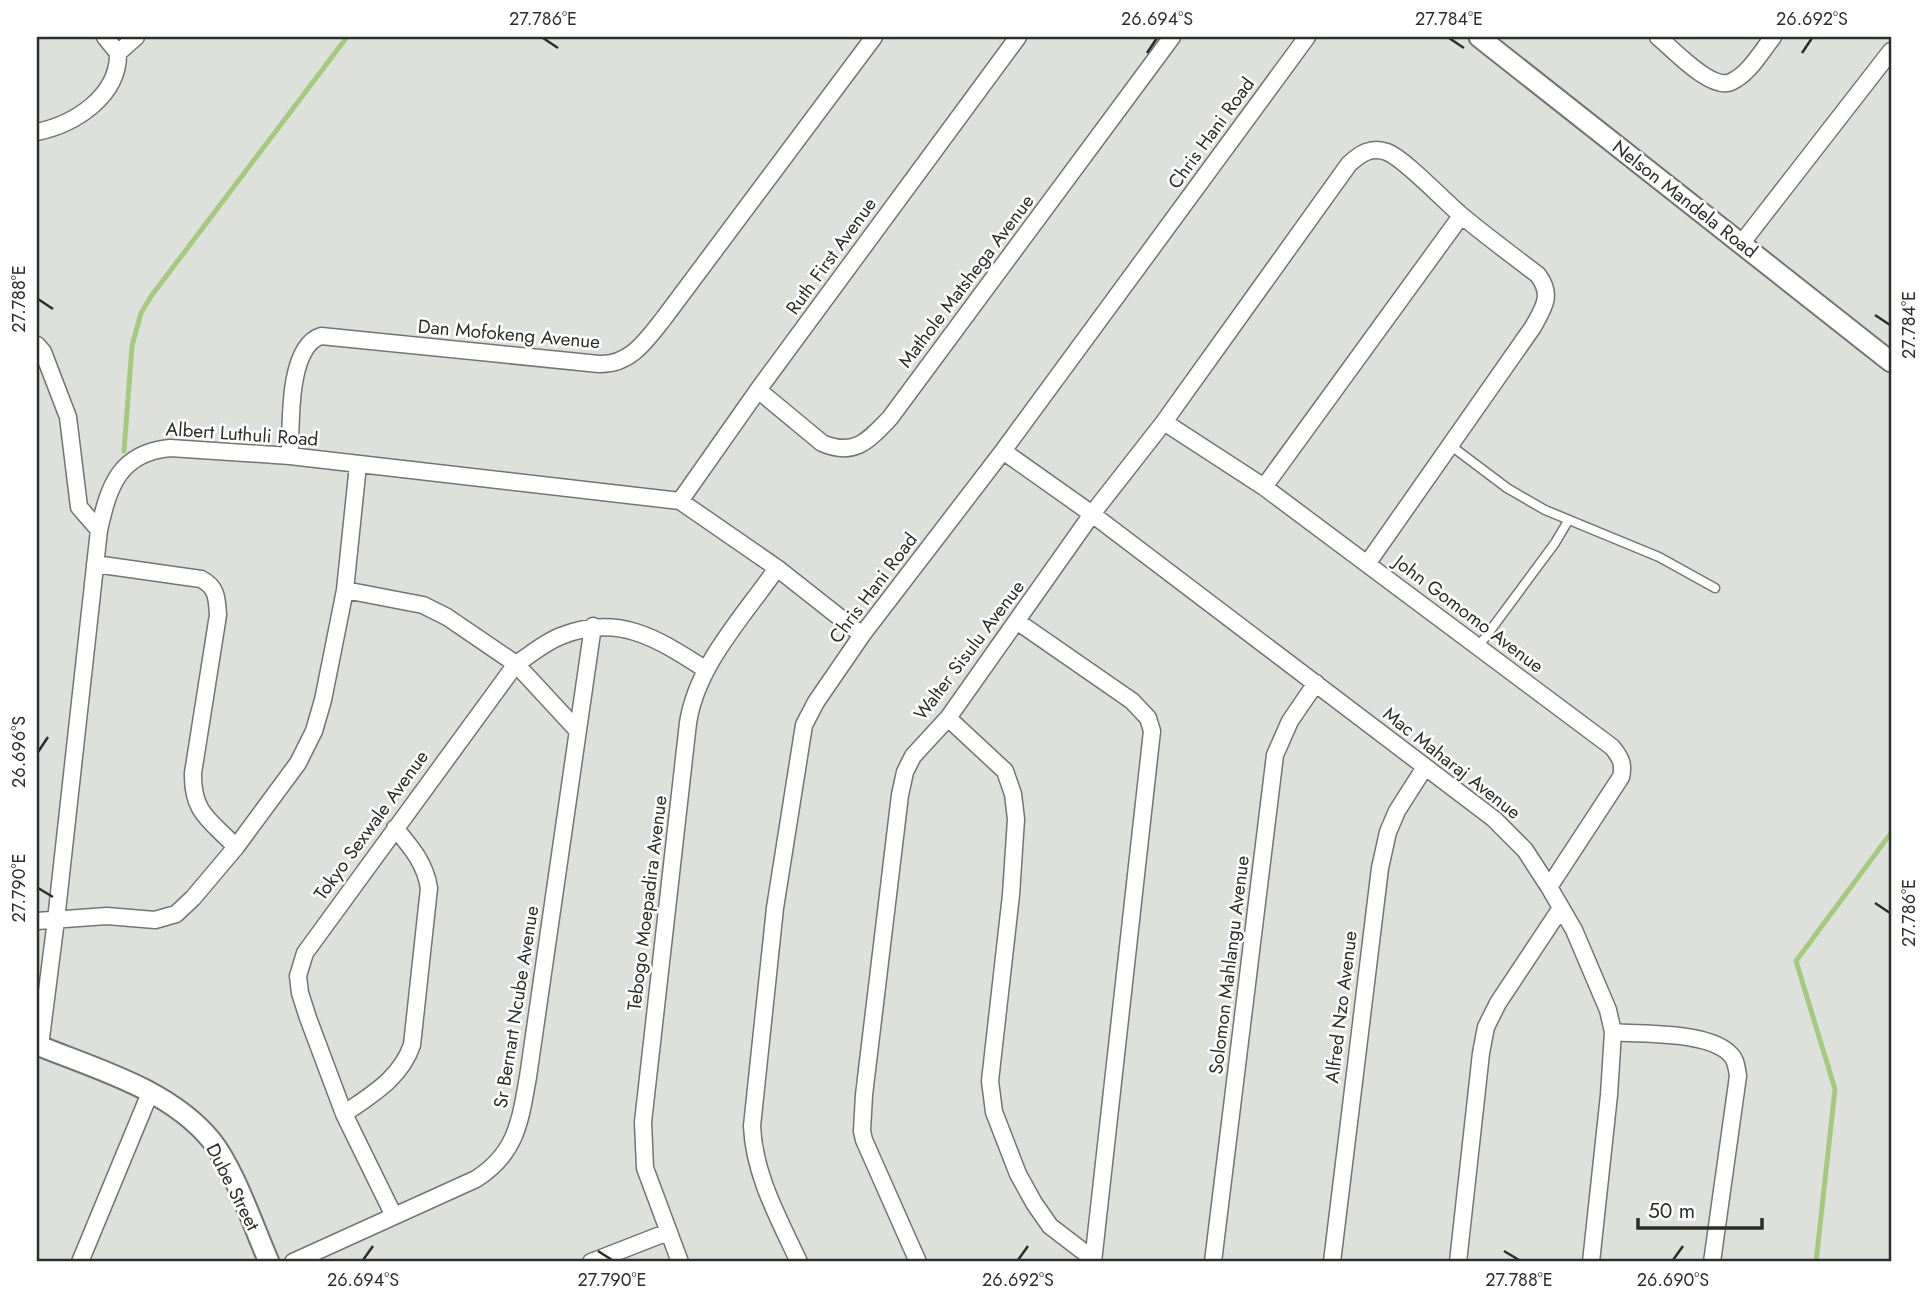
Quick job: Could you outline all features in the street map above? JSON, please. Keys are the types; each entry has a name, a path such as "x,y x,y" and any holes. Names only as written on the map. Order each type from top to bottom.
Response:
{"street":[{"path":"37,132 67,122 91,108 108,88 118,69 118,53 105,37"},
{"path":"118,53 136,37"},
{"name":"Dan Mofokeng Avenue","path":"290,456 292,401 297,371 301,356 309,343 321,336 598,364 611,364 627,359 639,349 664,318 874,37"},
{"name":"Ruth First Avenue","path":"680,501 758,390 1018,37"},
{"name":"Mathole Matshega Avenue","path":"758,390 822,443 833,448 847,450 876,434 1172,37"},
{"name":"Chris Hani Road","path":"799,1262 772,1205 753,1144 756,1086 775,908 802,733 807,717 862,635 1003,451 1307,37"},
{"name":"Nelson Mandela Road","path":"1479,37 1891,362"},
{"path":"1658,37 1710,80 1722,84 1742,75 1773,37"},
{"path":"1741,244 1891,51"},
{"name":"Walter Sisulu Avenue","path":"918,1262 864,1140 862,1116 900,795 905,772 913,756 948,718 1092,514 1164,422 1349,164 1368,150 1389,152 1461,216"},
{"path":"1264,487 1461,216 1538,275 1545,285 1545,303 1533,327 1367,564"},
{"path":"37,345 43,352 68,417 79,506 99,530"},
{"name":"John Gomomo Avenue","path":"1164,422 1264,487 1612,747 1624,765 1621,777 1549,887"},
{"name":"Albert Luthuli Road","path":"38,1046 56,920 99,530 107,494 119,473 129,463 154,450 170,448 290,456 680,501 778,568 862,635"},
{"name":"Mac Maharaj Avenue","path":"1003,451 1092,514 1494,819 1525,850 1574,930 1608,1010 1613,1032 1605,1141 1591,1262"},
{"path":"37,921 107,916 155,920 176,914 236,847 298,763 314,731 323,700 345,590 358,465"},
{"path":"95,564 201,579 215,591 218,615 193,773 194,798 198,808 236,847"},
{"name":"Tebogo Moepadira Avenue","path":"680,1262 645,1168 643,1122 688,723 691,702 705,669 778,568"},
{"path":"345,590 423,605 447,617 516,664 578,731"},
{"path":"1018,622 1132,701 1148,718 1152,731 1093,1261"},
{"name":"Tokyo Sexwale Avenue","path":"394,1216 344,1114 308,1018 298,976 305,953 516,664 558,636 593,626 642,632 705,669"},
{"name":"Sr Bernart Ncube Avenue","path":"293,1262 476,1179 492,1169 515,1137 528,1077 593,626"},
{"name":"Solomon Mahlangu Avenue","path":"1213,1262 1274,762 1280,739 1316,683"},
{"path":"948,718 1004,771 1013,794 1016,820 1011,895 990,1081 994,1112 1018,1174 1034,1203 1050,1226 1093,1261"},
{"name":"Alfred Nzo Avenue","path":"1332,1262 1380,868 1388,832 1397,811 1425,767"},
{"path":"344,1114 391,1080 407,1060 412,1045 429,888 419,858 395,828"},
{"path":"1458,1262 1486,1027 1561,908"},
{"path":"1613,1032 1701,1039 1720,1045 1734,1057 1738,1076 1712,1262"},
{"name":"Dube Street","path":"38,1046 85,1063 150,1093 175,1108 211,1140 232,1179 269,1262"},
{"path":"80,1262 150,1093"},
{"path":"591,1262 667,1232"}],"lane":[{"path":"1450,445 1522,498 1568,521 1659,557 1715,588"},
{"path":"1478,647 1555,543 1568,521"}],"waterway":[{"path":"124,451 132,346 141,313 347,37"},
{"path":"1816,1262 1835,1089 1796,961 1891,833"}]}
